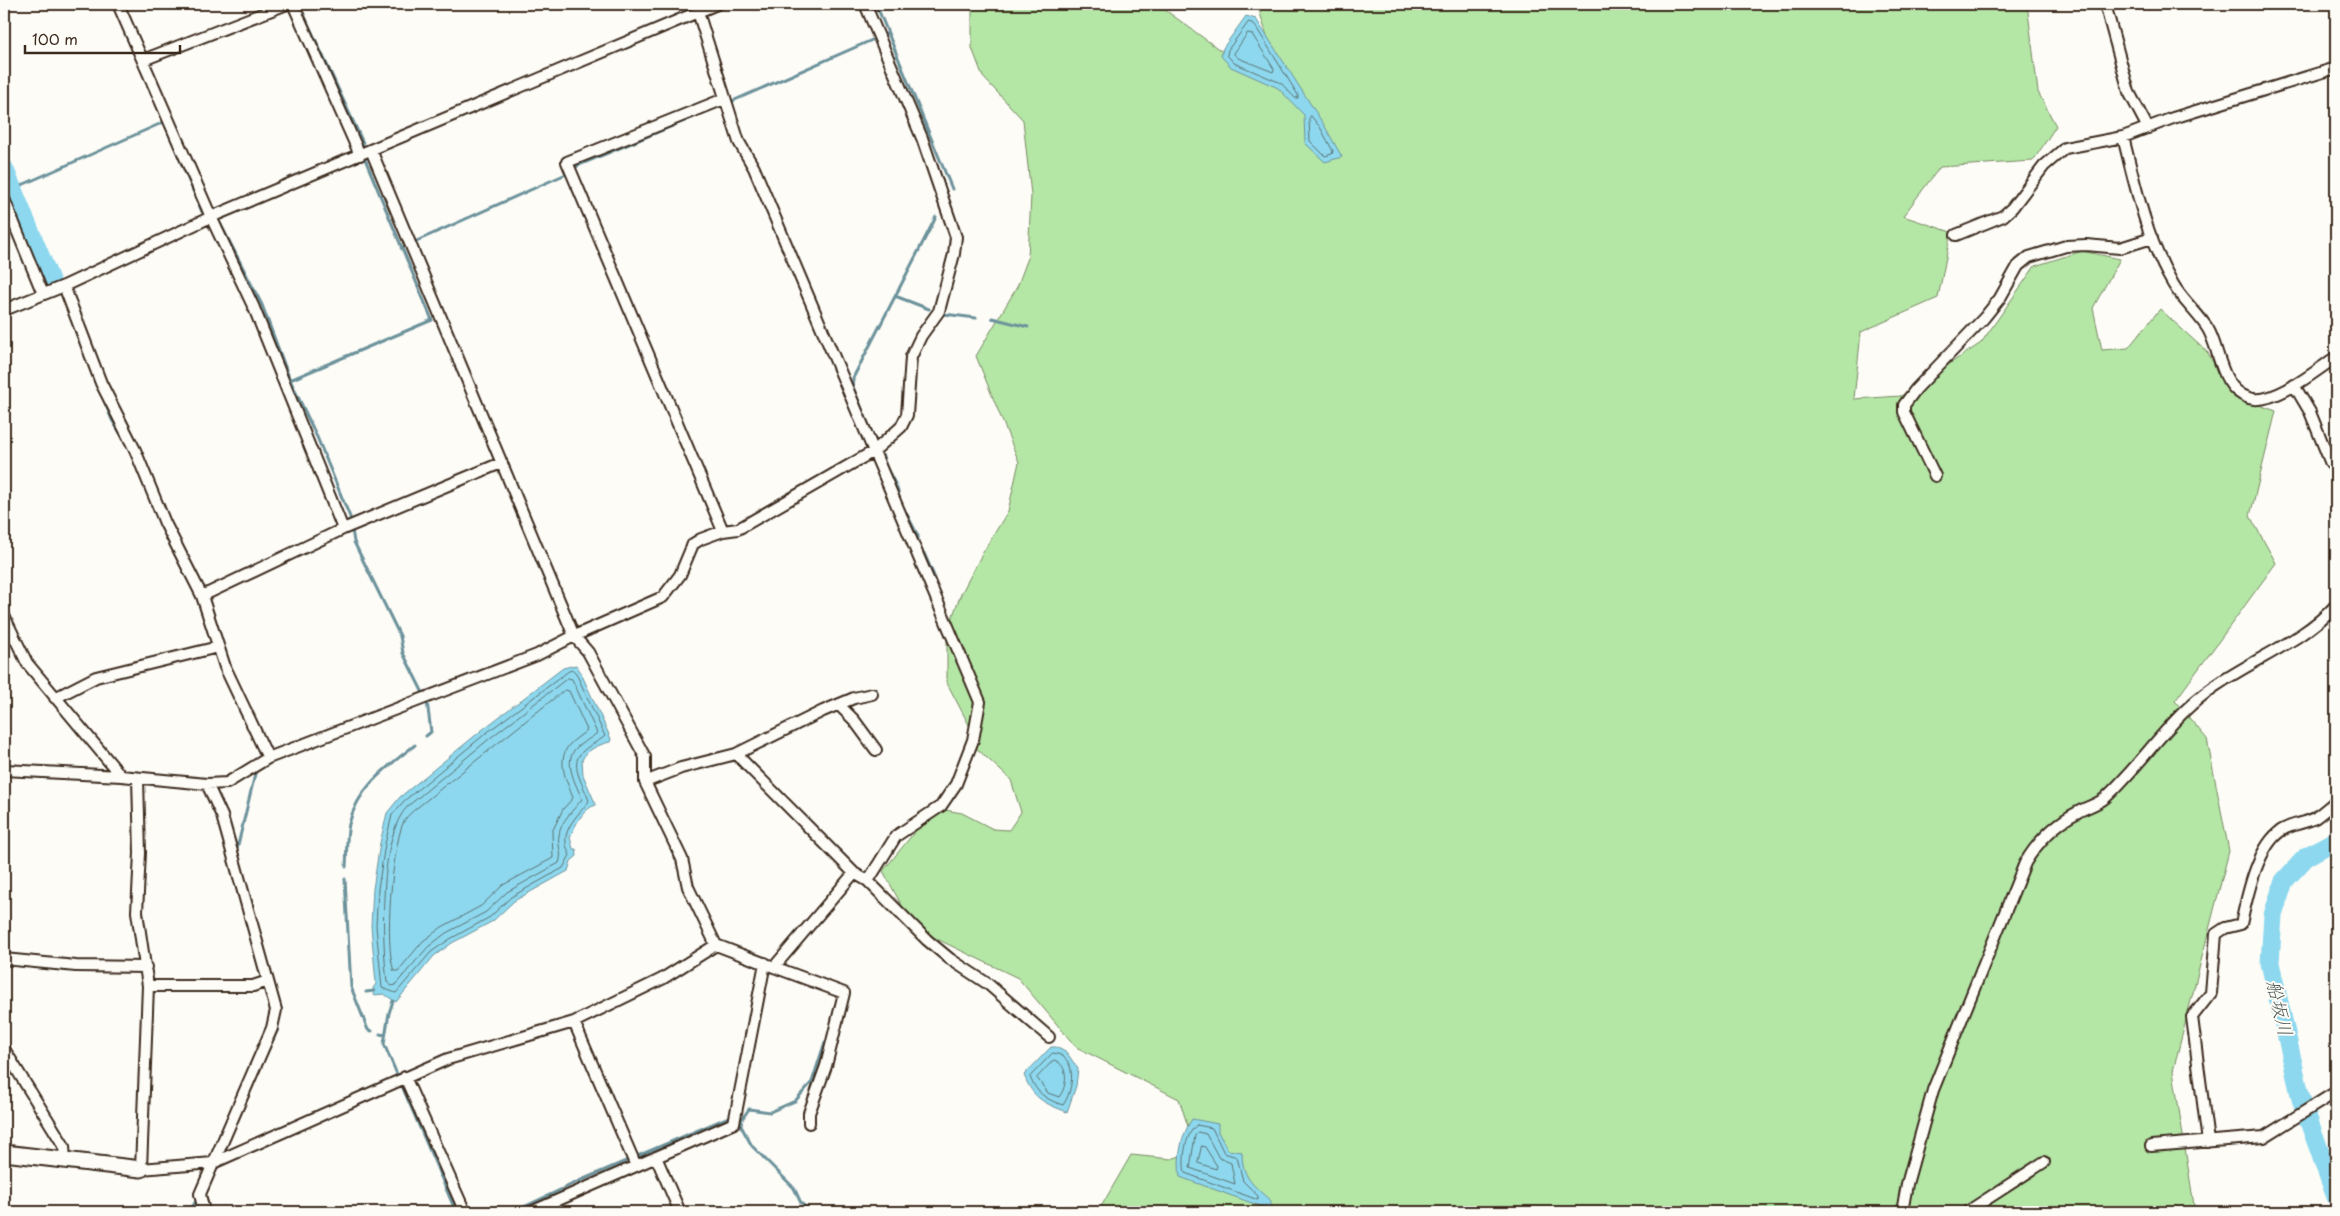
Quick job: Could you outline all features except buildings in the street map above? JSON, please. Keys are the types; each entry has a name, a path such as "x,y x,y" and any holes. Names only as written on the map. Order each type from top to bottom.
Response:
{"street":[{"path":"118,4 211,217 254,308 343,529"},
{"path":"4,310 62,287 211,217 717,4"},
{"path":"4,770 121,776 207,784 227,783 268,758 537,655 574,636 663,597 680,575 693,544 723,531 738,529 874,451 900,427 907,415 911,357 921,336 939,311 954,254 956,237 922,138 865,4"},
{"path":"2105,4 2129,92 2148,128"},
{"path":"143,60 295,5 360,155"},
{"path":"698,12 715,64 724,100 739,142 754,168 980,702 973,740 956,784 941,806 896,836 868,881"},
{"path":"1956,235 2003,216 2012,208 2044,166 2065,148 2123,137 2173,118 2336,68"},
{"path":"723,531 567,162 724,100"},
{"path":"2123,137 2144,220 2161,263 2174,286 2208,329 2224,375 2237,390 2249,398 2267,399 2336,357"},
{"path":"371,150 574,636 588,652 645,757 645,782 682,859 688,887 716,946 844,993 826,1066 809,1113 809,1123"},
{"path":"4,199 46,293"},
{"path":"1935,476 1904,412 1904,405 1916,389 1984,318 2000,298 2018,266 2029,256 2066,246 2086,245 2120,248 2152,238"},
{"path":"62,287 101,383 135,450 165,523 202,596 216,647 268,758"},
{"path":"2294,384 2310,412 2327,457 2331,464 2336,465"},
{"path":"202,596 343,529 501,463"},
{"path":"1902,1212 1907,1184 1933,1090 2025,863 2035,845 2049,831 2076,813 2104,799 2190,705 2236,671 2320,622 2336,605"},
{"path":"4,616 27,663 55,698 80,724 121,776"},
{"path":"55,698 96,677 216,647"},
{"path":"645,782 681,768 736,754 854,698 872,694"},
{"path":"839,705 854,720 876,750"},
{"path":"736,754 854,873 868,881 927,940 950,959 988,984 1049,1037"},
{"path":"138,778 140,853 137,912 148,986 141,1169"},
{"path":"204,1212 200,1196 272,1028 276,1010 265,982 222,816 207,784"},
{"path":"2208,1142 2192,1018 2211,993 2216,934 2225,928 2241,924 2249,890 2259,863 2270,842 2282,830 2315,818 2336,801"},
{"path":"531,1212 734,1123 770,965 854,873"},
{"path":"4,1153 141,1169 213,1162 405,1077 456,1057 574,1022 662,979 716,946"},
{"path":"4,959 76,966 146,967"},
{"path":"148,986 253,986 265,982"},
{"path":"574,1022 636,1166"},
{"path":"4,1050 64,1146 65,1160"},
{"path":"405,1077 466,1212"},
{"path":"2151,1146 2264,1137 2336,1092"},
{"path":"656,1157 680,1212"},
{"path":"1967,1212 2044,1162"}],"green space":[{"path":"972,4 1157,4 1220,50 1267,80 1276,65 1259,10 1255,4 2027,4 2038,92 2056,126 2033,161 1940,167 1903,216 1951,232 1938,298 1861,332 1854,399 1901,396 1981,343 2035,266 2082,251 2120,259 2093,308 2102,350 2128,348 2160,309 2208,353 2231,395 2276,411 2250,516 2276,563 2175,701 2207,739 2229,851 2173,1071 2195,1212 1098,1212 1131,1155 1171,1159 1196,1151 1179,1099 1076,1047 1018,978 914,928 883,871 917,829 945,810 962,813 993,829 1009,830 1021,812 1011,780 975,747 970,727 947,683 947,631 961,594 1008,511 1019,462 976,356 1017,287 1028,258 1031,195 1023,120 983,77 972,48"}],"water":[{"path":"1246,16 1256,19 1324,125 1342,157 1325,162 1305,143 1304,115 1278,88 1231,67 1221,56 1223,48"},
{"path":"576,665 611,739 610,742 590,750 582,760 583,775 596,805 583,814 570,837 577,856 571,861 568,871 514,901 493,921 452,943 434,956 396,1002 384,994 374,995 373,988 376,984 371,926 373,889 387,813 400,797 482,730 563,668"},
{"path":"1051,1047 1056,1047 1067,1053 1078,1069 1076,1086 1067,1112 1052,1106 1035,1095 1024,1075"},
{"path":"1192,1119 1218,1124 1218,1132 1228,1150 1242,1152 1246,1175 1271,1201 1271,1210 1180,1177 1181,1147 1185,1132"}],"waterway":[{"path":"290,380 432,320 365,159 363,143 299,4"},
{"path":"876,4 952,189"},
{"path":"728,103 888,33"},
{"path":"401,248 566,174 579,165 715,108"},
{"path":"13,189 164,122 202,212 207,215"},
{"path":"4,168 51,282"},
{"path":"875,440 853,387 853,378 936,217"},
{"path":"217,221 220,223 262,305 290,380 317,437 350,517 354,542 400,636 403,653 427,701 431,732 426,736"},
{"path":"51,282 61,293 75,327"},
{"path":"895,296 929,309"},
{"path":"944,314 976,318"},
{"path":"992,318 1028,327"},
{"path":"103,398 112,420 124,439"},
{"path":"883,456 886,467 897,488 899,499"},
{"path":"902,505 918,536 918,543"},
{"path":"924,553 934,576"},
{"path":"346,867 349,824 359,799 384,770 415,745"},
{"path":"237,849 256,770"},
{"name":"船坂川","path":"2336,840 2307,856 2284,881 2273,915 2270,963 2301,1099 2336,1197"},
{"path":"345,879 351,987 368,1030 372,1031"},
{"path":"366,992 374,991"},
{"path":"393,1001 384,1044 456,1212"},
{"path":"253,1083 278,1029"},
{"path":"380,1034 385,1035"},
{"path":"513,1212 577,1182 729,1117 742,1119 749,1109 770,1112 795,1101 812,1082 825,1042"},
{"path":"742,1119 741,1126 752,1146 794,1188 801,1203 811,1212"},
{"path":"189,1212 198,1198"}]}
